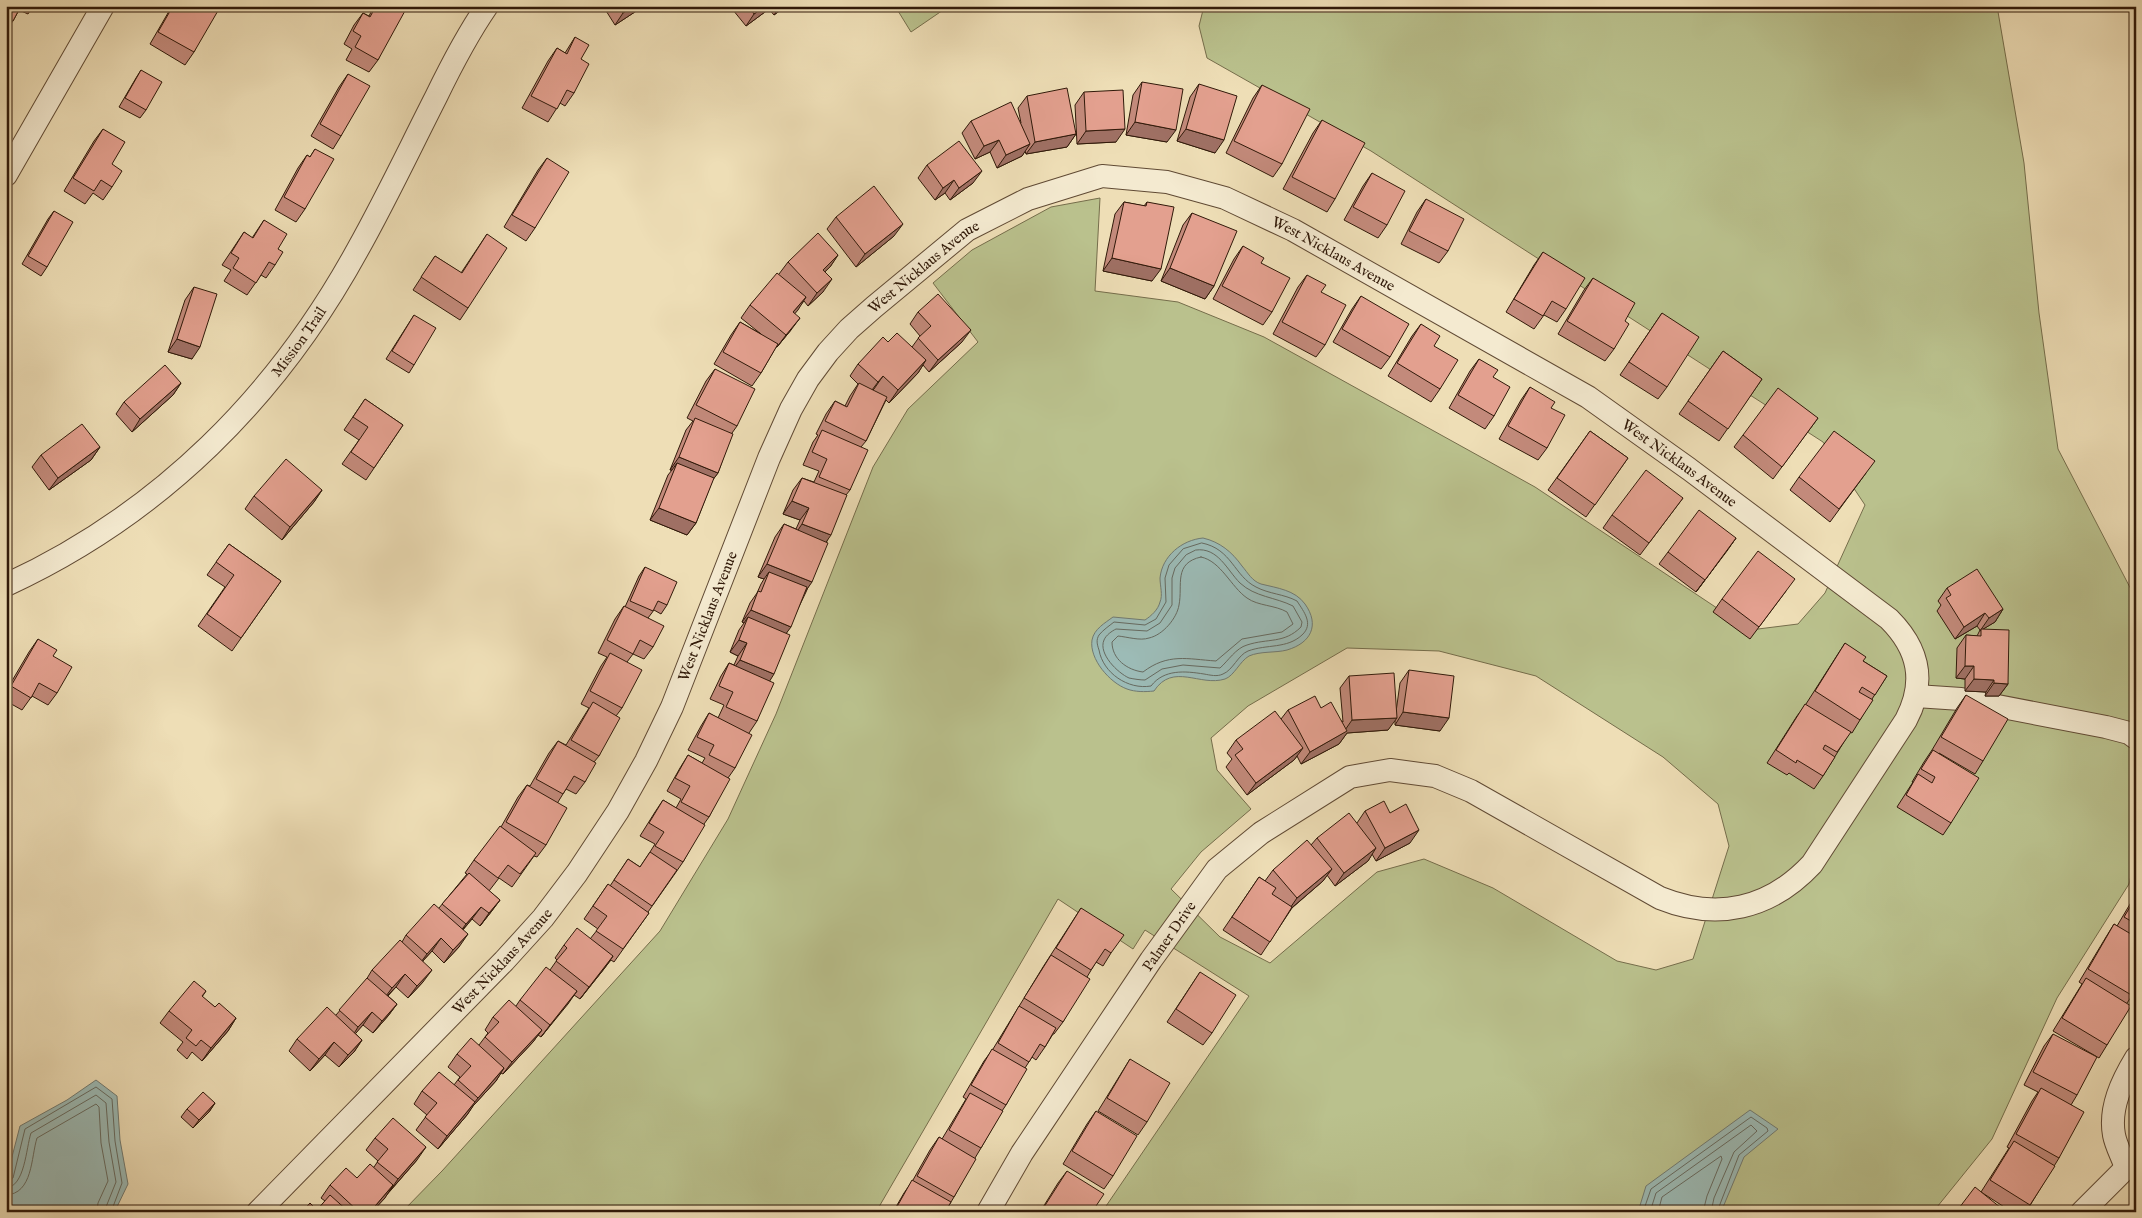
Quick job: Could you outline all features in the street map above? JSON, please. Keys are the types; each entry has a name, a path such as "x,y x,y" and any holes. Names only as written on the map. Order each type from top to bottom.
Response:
{"street":[{"path":"6,175 103,6"},
{"name":"Mission Trail","path":"6,585 38,571 86,543 142,505 167,486 213,444 254,399 293,352 316,320 358,249 457,55 487,6"},
{"name":"West Nicklaus Avenue","path":"258,1212 504,961 577,873 613,819 646,761 672,707 769,458 791,409 808,379 828,352 874,307 967,230 1028,199 1102,176 1168,182 1225,198 1294,230 1588,397 1689,469 1889,619 1904,636 1910,647 1917,670 1916,696"},
{"path":"1916,696 1961,699 2106,727 2136,738"},
{"name":"Palmer Drive","path":"988,1212 1022,1153 1151,960 1217,869 1261,833 1350,778 1390,770 1435,776 1471,791 1660,898 1674,904 1706,910 1737,908 1753,904 1779,892 1797,880 1812,864 1906,720 1916,696"},
{"path":"2082,1212 2131,1166 2114,1136 2114,1111 2122,1085 2136,1058"}],"green space":[{"path":"895,6 949,6 911,32"},
{"path":"1204,6 1997,6 2024,163 2039,313 2058,449 2136,599 2136,855 2129,884 2057,998 1992,1139 1933,1212 1102,1212 1249,996 1145,930 1133,949 1058,899 876,1212 402,1212 442,1171 660,931 728,819 776,714 873,467 908,409 978,342 933,283 972,250 1051,207 1100,198 1095,291 1178,302 1264,337 1535,487 1750,630 1798,624 1825,593 1865,505 1823,442 1371,151 1207,58 1199,26","holes":["1347,648 1439,651 1536,676 1663,757 1718,804 1729,846 1693,959 1656,970 1617,961 1493,888 1424,859 1377,872 1270,963 1220,937 1171,889 1201,852 1251,809 1217,770 1211,738 1248,706"]}],"water":[{"path":"1203,538 1225,548 1258,583 1285,590 1301,599 1310,612 1312,619 1311,632 1302,643 1295,647 1283,651 1258,653 1249,656 1225,679 1216,681 1187,677 1170,678 1161,682 1154,691 1140,692 1120,686 1108,676 1097,662 1092,647 1093,636 1100,627 1113,617 1145,620 1152,615 1158,608 1161,599 1160,578 1169,556 1174,550 1188,542"},
{"path":"96,1080 117,1096 120,1140 128,1184 115,1211 6,1212 6,1180 20,1126 67,1100"},
{"path":"1750,1110 1778,1129 1744,1157 1721,1212 1638,1212 1646,1186"}],"building":[{"path":"6,6 21,6 13,21 6,17"},
{"path":"173,6 215,6 219,9 194,52 158,32"},
{"path":"376,6 402,6 406,9 378,60 355,47 361,36 353,31 363,13 370,17"},
{"path":"619,6 633,6 623,13"},
{"path":"749,6 765,6 754,14"},
{"path":"575,37 589,45 581,59 589,64 574,93 567,90 557,109 531,96 557,48 567,54"},
{"path":"141,70 162,82 146,110 125,98"},
{"path":"348,74 370,86 341,136 320,124"},
{"path":"1142,82 1183,89 1176,130 1135,122"},
{"path":"1199,84 1237,96 1224,140 1186,129"},
{"path":"1262,85 1310,109 1282,164 1234,141"},
{"path":"1067,88 1076,134 1035,142 1027,96"},
{"path":"1123,90 1125,129 1086,131 1084,92"},
{"path":"1011,102 1030,144 1006,155 999,140 984,146 971,121"},
{"path":"1322,120 1365,143 1335,199 1292,177"},
{"path":"103,129 125,142 112,164 122,171 112,187 101,180 94,191 73,178"},
{"path":"959,141 982,171 959,188 954,180 943,188 927,165"},
{"path":"315,149 334,159 305,209 284,197 307,155 310,157"},
{"path":"547,158 569,172 535,228 512,215"},
{"path":"1372,173 1405,191 1387,225 1353,207"},
{"path":"874,186 903,224 865,254 836,217"},
{"path":"1426,199 1464,219 1448,251 1409,231"},
{"path":"1124,202 1146,206 1147,202 1174,207 1161,269 1112,258"},
{"path":"54,211 73,222 47,267 28,256"},
{"path":"1192,213 1237,231 1214,286 1170,268"},
{"path":"264,220 287,234 278,249 283,252 275,265 269,262 256,283 233,268 239,258 231,253 244,232 253,238"},
{"path":"818,233 838,255 823,270 832,279 817,293 788,262"},
{"path":"487,234 507,248 468,308 421,277 435,256 462,273"},
{"path":"1243,246 1264,258 1261,263 1290,278 1272,312 1222,286"},
{"path":"1543,252 1585,278 1566,309 1552,301 1543,316 1514,299"},
{"path":"777,273 806,297 793,312 800,318 786,335 750,305"},
{"path":"1307,275 1326,285 1321,292 1346,305 1325,345 1282,322"},
{"path":"1593,278 1635,303 1625,321 1629,324 1614,349 1567,321"},
{"path":"194,287 217,294 200,347 177,339"},
{"path":"938,294 971,330 938,360 918,338 931,326 918,312"},
{"path":"1361,296 1409,324 1390,357 1342,329"},
{"path":"1662,313 1699,337 1667,387 1629,362"},
{"path":"414,315 436,328 414,365 392,351"},
{"path":"740,322 778,344 761,373 723,352"},
{"path":"1421,324 1440,336 1434,346 1458,360 1440,389 1397,363"},
{"path":"897,333 926,360 898,390 883,376 878,382 858,364 883,337 888,342"},
{"path":"1723,351 1762,379 1728,429 1688,401"},
{"path":"1479,359 1498,370 1493,377 1510,387 1494,416 1458,395"},
{"path":"165,365 181,383 140,419 124,402"},
{"path":"715,369 755,389 737,426 696,405"},
{"path":"859,383 887,397 866,441 825,421 835,401 847,407"},
{"path":"1530,387 1555,402 1551,408 1565,415 1547,448 1508,426"},
{"path":"1778,388 1818,418 1782,467 1743,435"},
{"path":"365,399 403,425 374,468 351,452 368,427 353,417"},
{"path":"695,418 733,434 718,473 679,457"},
{"path":"82,424 100,447 58,478 41,455"},
{"path":"822,430 868,450 850,490 819,477 827,459 812,452"},
{"path":"1590,431 1628,458 1595,505 1557,478"},
{"path":"1834,431 1875,461 1839,509 1799,477"},
{"path":"286,459 322,490 290,527 254,496"},
{"path":"677,463 714,478 696,523 659,508"},
{"path":"1646,470 1683,498 1649,543 1612,515"},
{"path":"802,478 847,495 831,535 802,524 809,508 792,501"},
{"path":"1699,510 1736,538 1705,580 1668,552"},
{"path":"784,524 828,543 812,582 767,564"},
{"path":"229,544 281,581 241,638 207,614 234,575 216,562"},
{"path":"1758,551 1795,579 1759,627 1722,599"},
{"path":"645,567 677,582 667,605 658,601 653,611 630,601"},
{"path":"1977,569 2003,609 1989,618 1985,613 1964,627 1946,598 1951,595 1947,588"},
{"path":"769,572 807,587 791,627 751,610 758,591 761,592"},
{"path":"624,606 664,626 653,647 640,640 633,654 607,640"},
{"path":"748,617 790,635 774,674 740,660 747,643 739,640"},
{"path":"1981,629 2009,630 2008,684 1994,683 1994,680 1974,679 1974,666 1965,666 1966,635 1981,636"},
{"path":"38,639 57,650 53,656 72,667 57,693 39,683 31,698 11,686"},
{"path":"1845,643 1866,657 1863,661 1887,676 1875,695 1862,687 1859,692 1873,700 1860,720 1815,691"},
{"path":"610,653 642,670 622,708 590,691"},
{"path":"729,663 774,683 757,721 726,707 733,692 719,686"},
{"path":"1409,670 1454,676 1449,718 1403,712"},
{"path":"1394,673 1397,718 1352,720 1349,676"},
{"path":"1966,695 2008,719 1983,761 1941,737"},
{"path":"1315,696 1321,708 1331,702 1347,731 1310,752 1288,710"},
{"path":"593,702 620,718 599,756 571,740"},
{"path":"1805,704 1851,732 1837,752 1825,745 1823,749 1835,757 1823,776 1797,760 1796,763 1776,750"},
{"path":"1275,711 1303,748 1256,783 1235,755 1243,749 1236,740"},
{"path":"709,713 752,735 735,768 709,755 714,745 697,737"},
{"path":"558,741 596,763 585,782 574,776 563,794 536,779"},
{"path":"1933,750 1979,778 1951,823 1906,795 1918,774 1932,783 1935,777 1921,769"},
{"path":"688,755 730,779 709,817 681,802 690,786 675,778"},
{"path":"527,785 567,808 546,845 506,822"},
{"path":"663,800 705,825 683,862 655,846 664,832 649,823"},
{"path":"1384,801 1390,813 1406,804 1419,830 1385,848 1365,811"},
{"path":"1349,813 1376,848 1344,873 1317,838"},
{"path":"500,826 536,853 520,874 508,865 498,878 474,860"},
{"path":"1307,840 1332,869 1297,898 1273,870"},
{"path":"650,852 677,870 652,906 614,880 628,859 640,867"},
{"path":"469,873 500,900 489,913 481,907 466,924 442,904"},
{"path":"1259,877 1276,888 1272,894 1292,907 1270,942 1232,917"},
{"path":"608,884 649,913 623,949 596,931 607,916 593,906"},
{"path":"2136,897 2136,924 2124,917"},
{"path":"434,904 468,934 453,950 441,938 427,954 406,935"},
{"path":"1081,908 1124,935 1111,953 1105,949 1091,970 1056,948"},
{"path":"2114,924 2136,937 2136,990 2133,996 2088,969"},
{"path":"577,928 613,956 589,987 556,961 567,948 564,945"},
{"path":"400,940 432,970 417,986 405,974 392,988 372,970"},
{"path":"1051,955 1090,979 1063,1022 1024,998"},
{"path":"546,967 577,991 550,1025 520,1000"},
{"path":"1200,972 1236,995 1212,1033 1176,1009"},
{"path":"367,978 397,1004 382,1021 372,1012 358,1027 339,1010"},
{"path":"2086,978 2131,1006 2107,1045 2062,1018"},
{"path":"194,981 206,991 202,996 215,1007 219,1003 236,1018 211,1048 201,1040 196,1046 186,1038 192,1030 169,1011"},
{"path":"509,1000 542,1030 512,1062 485,1037 499,1022 493,1017"},
{"path":"1019,1006 1056,1028 1045,1047 1040,1044 1029,1062 998,1043"},
{"path":"327,1007 362,1040 348,1055 334,1042 319,1059 297,1039"},
{"path":"2053,1034 2097,1057 2077,1095 2033,1072"},
{"path":"471,1038 504,1068 478,1098 458,1080 471,1066 457,1054"},
{"path":"992,1049 1027,1069 1006,1105 971,1085"},
{"path":"1130,1059 1170,1083 1147,1122 1107,1098"},
{"path":"439,1072 475,1102 447,1136 425,1117 437,1103 422,1091"},
{"path":"2041,1088 2084,1112 2059,1158 2016,1134"},
{"path":"203,1092 215,1103 199,1120 187,1109"},
{"path":"970,1093 1003,1111 981,1148 949,1130"},
{"path":"1096,1111 1137,1136 1113,1176 1072,1151"},
{"path":"393,1118 426,1147 398,1179 377,1162 388,1149 375,1138"},
{"path":"939,1137 976,1159 954,1197 917,1176"},
{"path":"2014,1141 2055,1166 2030,1205 1990,1180"},
{"path":"370,1164 393,1185 370,1212 359,1212 330,1185 346,1168 357,1178"},
{"path":"1067,1171 1104,1194 1092,1212 1051,1212 1044,1207"},
{"path":"912,1180 951,1202 945,1212 894,1212"},
{"path":"1975,1187 2006,1212 1956,1212"},
{"path":"330,1195 349,1212 302,1212 310,1203 317,1210"}]}
